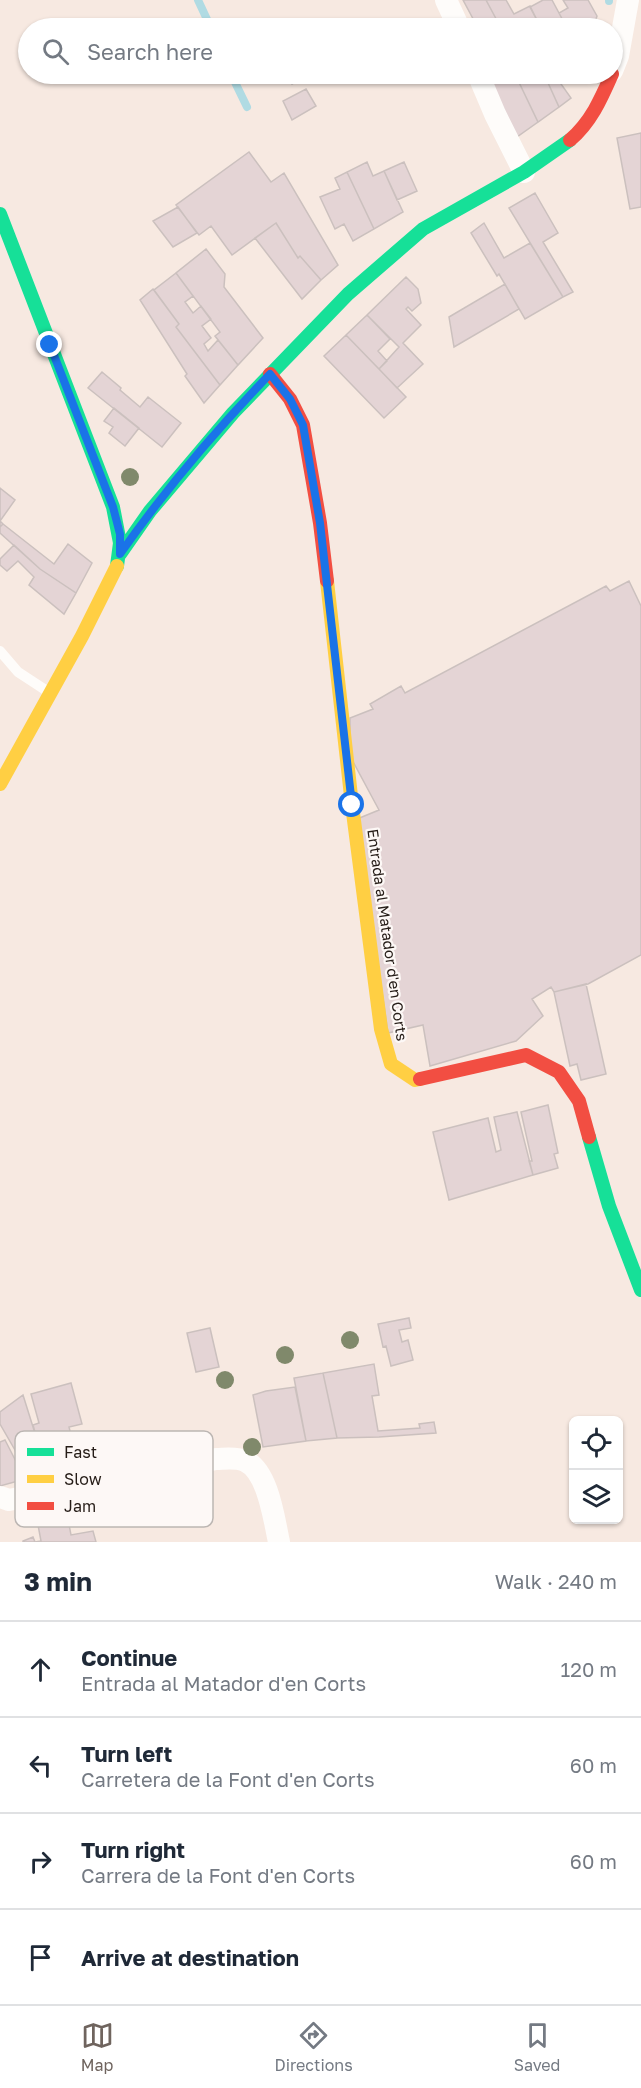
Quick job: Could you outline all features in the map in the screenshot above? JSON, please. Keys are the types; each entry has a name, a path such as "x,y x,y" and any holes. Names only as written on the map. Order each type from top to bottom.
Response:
{"street":[{"path":"446,0 454,18"},
{"path":"482,84 524,172"},
{"path":"120,554 150,512 233,413 348,294 423,229 524,172 563,145 586,124 606,92 608,84"},
{"path":"0,214 113,507 120,534 120,554 113,576 0,784"},
{"name":"Entrada al Matador d'en Corts","path":"270,374 290,399 303,425 320,523 352,805 381,1029 391,1064 415,1080 526,1055 559,1072 579,1101 609,1206 641,1290"},
{"path":"213,1460 244,1460 257,1470 267,1491 279,1542"},
{"path":"0,1497 9,1500 15,1499"}],"lane":[{"path":"0,651 18,672 50,693"}],"building":[{"path":"463,0 486,0 496,18 473,18"},
{"path":"486,0 506,0 514,14 530,6 536,18 496,18"},
{"path":"543,0 552,0 562,18 536,18 530,7"},
{"path":"563,0 588,0 597,16 596,18 562,18 559,13 568,8"},
{"path":"492,84 520,84 538,122 514,139"},
{"path":"520,84 549,84 559,107 538,122"},
{"path":"549,84 561,84 571,98 559,107"},
{"path":"306,89 316,106 292,120 283,101"},
{"path":"641,133 641,207 630,209 617,138"},
{"path":"249,152 271,182 284,173 338,265 321,280 300,256 298,258 276,223 232,255 211,226 199,235 176,205"},
{"path":"367,162 373,176 384,171 403,212 374,229 347,172"},
{"path":"404,162 417,191 397,200 384,171"},
{"path":"347,172 374,229 353,241 344,224 335,229 320,197 340,189 335,178"},
{"path":"535,193 558,233 543,242 573,292 563,297 509,208"},
{"path":"178,207 197,233 173,247 153,221"},
{"path":"276,223 298,258 300,256 321,280 302,299 255,238"},
{"path":"484,223 504,258 530,243 563,297 525,319 499,274 497,276 471,233"},
{"path":"206,249 225,274 224,287 263,338 238,365 215,336 220,332 176,273"},
{"path":"176,273 193,296 185,302 193,313 201,306 211,319 202,326 211,338 204,344 208,351 218,340 238,365 220,385 176,327 179,324 154,290"},
{"path":"406,277 418,289 421,303 412,311 408,307 406,309 421,325 403,343 423,364 397,388 379,369 399,347 367,315"},
{"path":"505,284 519,309 454,347 449,317"},
{"path":"153,289 179,324 176,327 220,385 204,403 185,376 187,374 140,300"},
{"path":"367,315 390,339 378,351 387,361 379,369 346,335"},
{"path":"346,335 406,397 384,418 324,356"},
{"path":"102,372 140,407 148,397 181,423 162,447 88,388"},
{"path":"114,408 139,428 125,446 109,433 113,427 104,421"},
{"path":"0,488 15,500 0,521"},
{"path":"3,524 54,564 68,544 92,563 76,593 40,569 0,533 0,527"},
{"path":"14,545 40,569 76,593 64,614 29,585 34,577 18,561 7,571 0,565 0,559"},
{"path":"629,581 641,606 641,955 588,984 554,992 551,987 532,999 543,1016 516,1041 430,1066 423,1025 388,1033 357,819 379,810 350,756 350,718 373,709 370,704 401,686 405,693 606,586 610,591"},
{"path":"586,984 606,1074 581,1080 577,1064 570,1066 554,992"},
{"path":"548,1105 558,1153 554,1154 558,1168 533,1175 521,1112"},
{"path":"517,1112 533,1175 449,1200 433,1132 488,1118 496,1152 501,1150 494,1117"},
{"path":"409,1318 411,1328 399,1330 402,1342 408,1340 413,1360 391,1366 386,1346 383,1347 378,1324"},
{"path":"210,1328 219,1367 196,1372 187,1333"},
{"path":"374,1364 379,1395 372,1396 378,1431 420,1428 419,1424 434,1422 436,1433 337,1438 323,1373"},
{"path":"323,1373 337,1438 306,1441 294,1378"},
{"path":"71,1383 82,1424 69,1427 70,1431 35,1431 33,1425 39,1423 31,1394"},
{"path":"295,1387 306,1441 263,1447 253,1395"},
{"path":"23,1395 34,1431 15,1431 15,1450 0,1424 0,1412"},
{"path":"5,1440 15,1460 15,1482 0,1486 0,1442"},
{"path":"38,1527 69,1527 71,1535 93,1531 96,1542 35,1542 41,1541"},
{"path":"33,1537 35,1542 23,1542 23,1541"}],"waterway":[{"path":"198,0 206,18"},
{"path":"236,84 247,107"}],"traffic: fast":[{"path":"120,554 150,511 233,413 348,294 423,229 524,172 570,140"},
{"path":"0,214 113,507 120,543 117,566"},
{"path":"589,1137 609,1206 641,1290"}],"traffic: slow":[{"path":"0,784 82,636 117,566"},
{"path":"327,581 352,805 381,1029 391,1064 415,1080 420,1079"}],"traffic: jam":[{"path":"570,140 590,118 607,84"},
{"path":"270,374 290,399 303,425 320,523 327,581"},
{"path":"420,1079 526,1055 559,1072 579,1101 589,1137"}],"route":[{"path":"50,345 113,507 120,534 120,554 150,512 233,413 270,374 290,399 303,425 320,523 352,805"}]}
